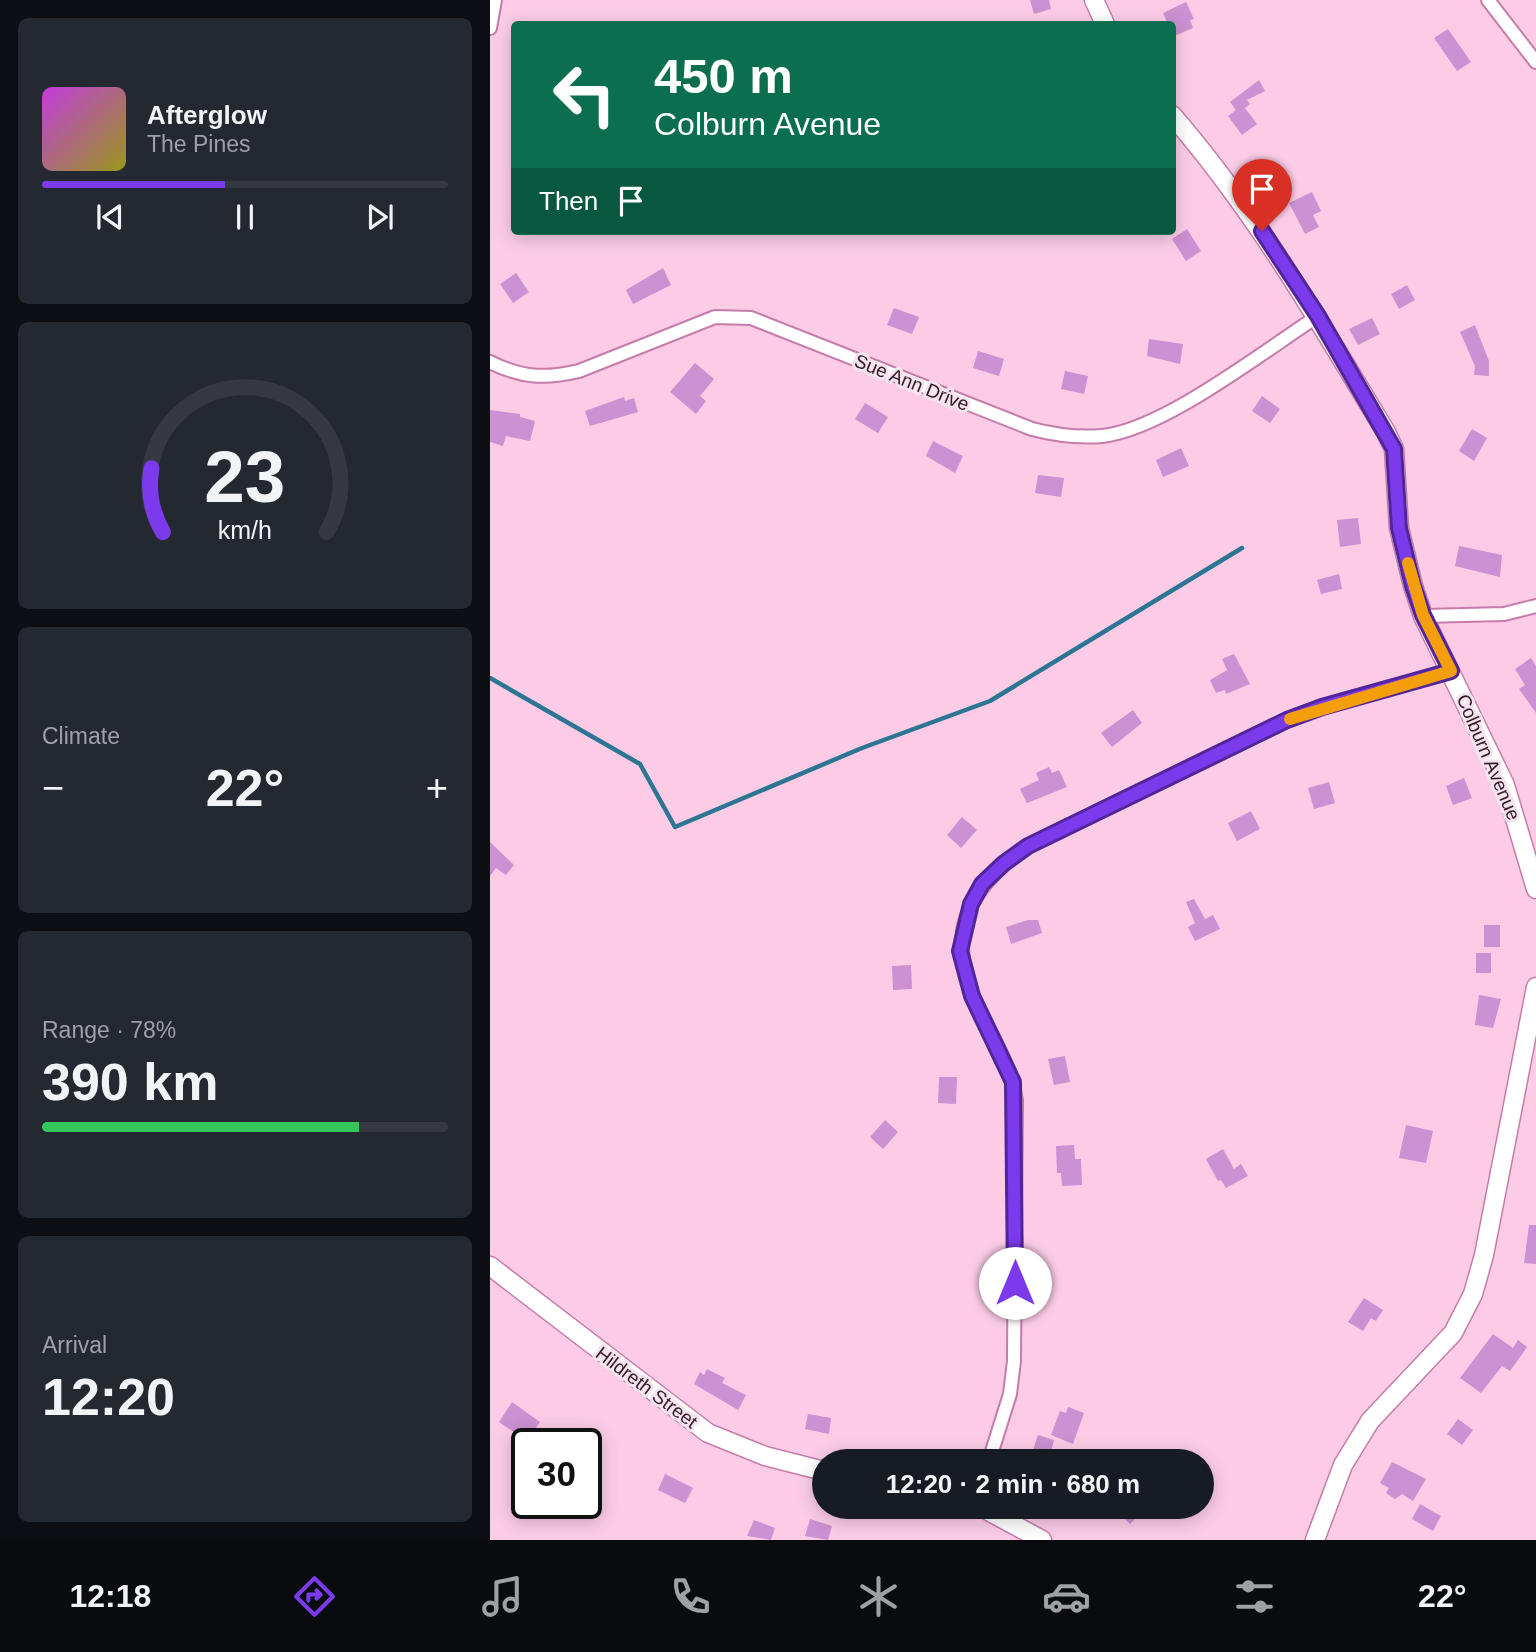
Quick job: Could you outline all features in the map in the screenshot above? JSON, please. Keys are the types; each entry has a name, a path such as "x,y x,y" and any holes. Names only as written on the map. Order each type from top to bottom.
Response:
{"street":[{"path":"490,28 495,0"},
{"path":"1094,0 1104,21"},
{"path":"1488,0 1536,62"},
{"name":"Colburn Avenue","path":"1176,120 1214,164 1318,316 1394,449 1399,528 1413,586 1423,615 1505,785 1536,889"},
{"name":"Sue Ann Drive","path":"490,362 523,376 559,376 579,371 715,317 751,318 1021,426 1058,435 1103,436 1125,431 1172,411 1318,316"},
{"path":"1423,615 1504,614 1536,606"},
{"path":"993,1449 1010,1394 1014,1361 1016,1100 1007,1064 972,996 960,951 971,904 982,884 1028,846 1287,720 1322,707 1451,671"},
{"path":"1315,1540 1343,1465 1370,1420 1453,1333 1473,1294 1484,1255 1536,986"},
{"name":"Hildreth Street","path":"490,1266 708,1433 765,1456 812,1468"},
{"path":"1003,1519 1042,1540"}],"building":[{"path":"1030,0 1049,0 1051,9 1034,14"},
{"path":"1186,2 1194,19 1190,20 1193,28 1176,35 1176,21 1167,21 1163,13"},
{"path":"1448,29 1471,62 1457,71 1434,38"},
{"path":"1259,80 1265,91 1247,100 1250,104 1245,108 1257,124 1242,135 1228,116 1236,110 1230,102"},
{"path":"1312,192 1321,211 1313,215 1319,227 1305,234 1289,203"},
{"path":"1187,229 1201,251 1186,261 1172,239"},
{"path":"663,268 671,285 633,304 626,290"},
{"path":"516,273 529,292 513,303 500,284"},
{"path":"1407,285 1415,300 1399,309 1391,294"},
{"path":"894,308 919,317 912,334 887,325"},
{"path":"1372,318 1380,334 1358,345 1349,329"},
{"path":"1475,325 1489,361 1489,376 1474,375 1475,366 1460,332"},
{"path":"1149,339 1183,344 1180,364 1147,356"},
{"path":"978,351 1004,359 999,376 973,368"},
{"path":"695,363 714,379 700,396 706,401 696,414 670,392"},
{"path":"1065,371 1088,376 1084,394 1061,389"},
{"path":"1262,396 1280,409 1270,423 1252,411"},
{"path":"624,397 625,401 634,398 638,412 590,426 585,411"},
{"path":"865,403 888,417 878,433 855,419"},
{"path":"490,410 520,414 520,417 535,421 530,441 506,436 503,446 490,442"},
{"path":"1472,429 1487,438 1474,461 1459,451"},
{"path":"933,441 963,456 955,473 926,456"},
{"path":"1181,448 1189,466 1163,477 1156,460"},
{"path":"1038,475 1064,478 1061,497 1035,493"},
{"path":"1358,518 1361,544 1340,547 1337,520"},
{"path":"1459,546 1502,555 1500,577 1455,566"},
{"path":"1339,574 1342,589 1321,594 1317,580"},
{"path":"1234,654 1250,684 1226,694 1225,690 1216,693 1210,680 1227,670 1222,659"},
{"path":"1531,658 1536,666 1536,713 1519,689 1525,685 1515,669"},
{"path":"1133,710 1142,723 1112,747 1101,733"},
{"path":"1049,767 1052,773 1059,770 1067,787 1027,803 1020,789 1039,780 1036,773"},
{"path":"1464,778 1472,798 1453,805 1446,786"},
{"path":"1329,782 1335,803 1314,809 1308,788"},
{"path":"1251,811 1260,829 1237,841 1228,823"},
{"path":"962,817 977,830 961,848 947,835"},
{"path":"490,842 514,865 506,875 496,868 490,876"},
{"path":"1194,899 1205,919 1213,915 1220,929 1195,941 1188,927 1195,923 1186,902"},
{"path":"1028,920 1038,920 1042,933 1011,944 1006,927"},
{"path":"1484,925 1500,925 1500,947 1484,947"},
{"path":"1476,953 1491,953 1491,973 1476,973"},
{"path":"911,965 912,989 893,990 892,966"},
{"path":"1479,995 1501,999 1493,1028 1475,1025"},
{"path":"1065,1056 1070,1082 1054,1085 1048,1059"},
{"path":"939,1077 957,1077 956,1104 938,1103"},
{"path":"885,1120 898,1132 883,1149 870,1137"},
{"path":"1406,1125 1433,1131 1426,1163 1399,1158"},
{"path":"1074,1145 1075,1159 1081,1159 1082,1185 1062,1186 1061,1173 1057,1173 1056,1146"},
{"path":"1223,1149 1234,1169 1241,1164 1248,1176 1226,1188 1221,1180 1218,1181 1206,1159"},
{"path":"1529,1225 1536,1225 1536,1264 1524,1263"},
{"path":"1364,1298 1383,1310 1376,1321 1371,1318 1363,1331 1348,1322"},
{"path":"1493,1334 1513,1348 1518,1340 1527,1347 1510,1371 1502,1366 1481,1393 1460,1378"},
{"path":"707,1369 725,1378 722,1383 746,1395 738,1410 694,1384 700,1372 704,1375"},
{"path":"512,1402 540,1422 536,1428 511,1428 511,1430 499,1422"},
{"path":"1068,1407 1084,1413 1073,1444 1051,1435 1060,1411 1066,1413"},
{"path":"808,1414 831,1418 829,1434 805,1429"},
{"path":"1458,1419 1473,1430 1462,1445 1447,1434"},
{"path":"1038,1435 1054,1440 1052,1449 1033,1449"},
{"path":"1392,1462 1426,1479 1413,1501 1402,1494 1395,1499 1386,1493 1389,1488 1380,1483"},
{"path":"665,1474 693,1488 685,1503 658,1490"},
{"path":"1420,1504 1441,1516 1433,1531 1412,1519"},
{"path":"810,1519 832,1526 828,1540 805,1536"},
{"path":"754,1520 775,1528 771,1540 747,1536"}],"waterway":[{"path":"490,678 640,764 675,827 862,748 990,701 1242,548"}],"slow traffic":[{"path":"1290,719 1322,707 1451,671 1423,615 1408,563"}],"route":[{"path":"1015,1283 1016,1100 1007,1064 972,996 960,951 971,904 982,884 1028,846 1287,720 1322,707 1451,671 1423,615 1413,586 1399,528 1394,449 1318,316 1262,231"}]}
